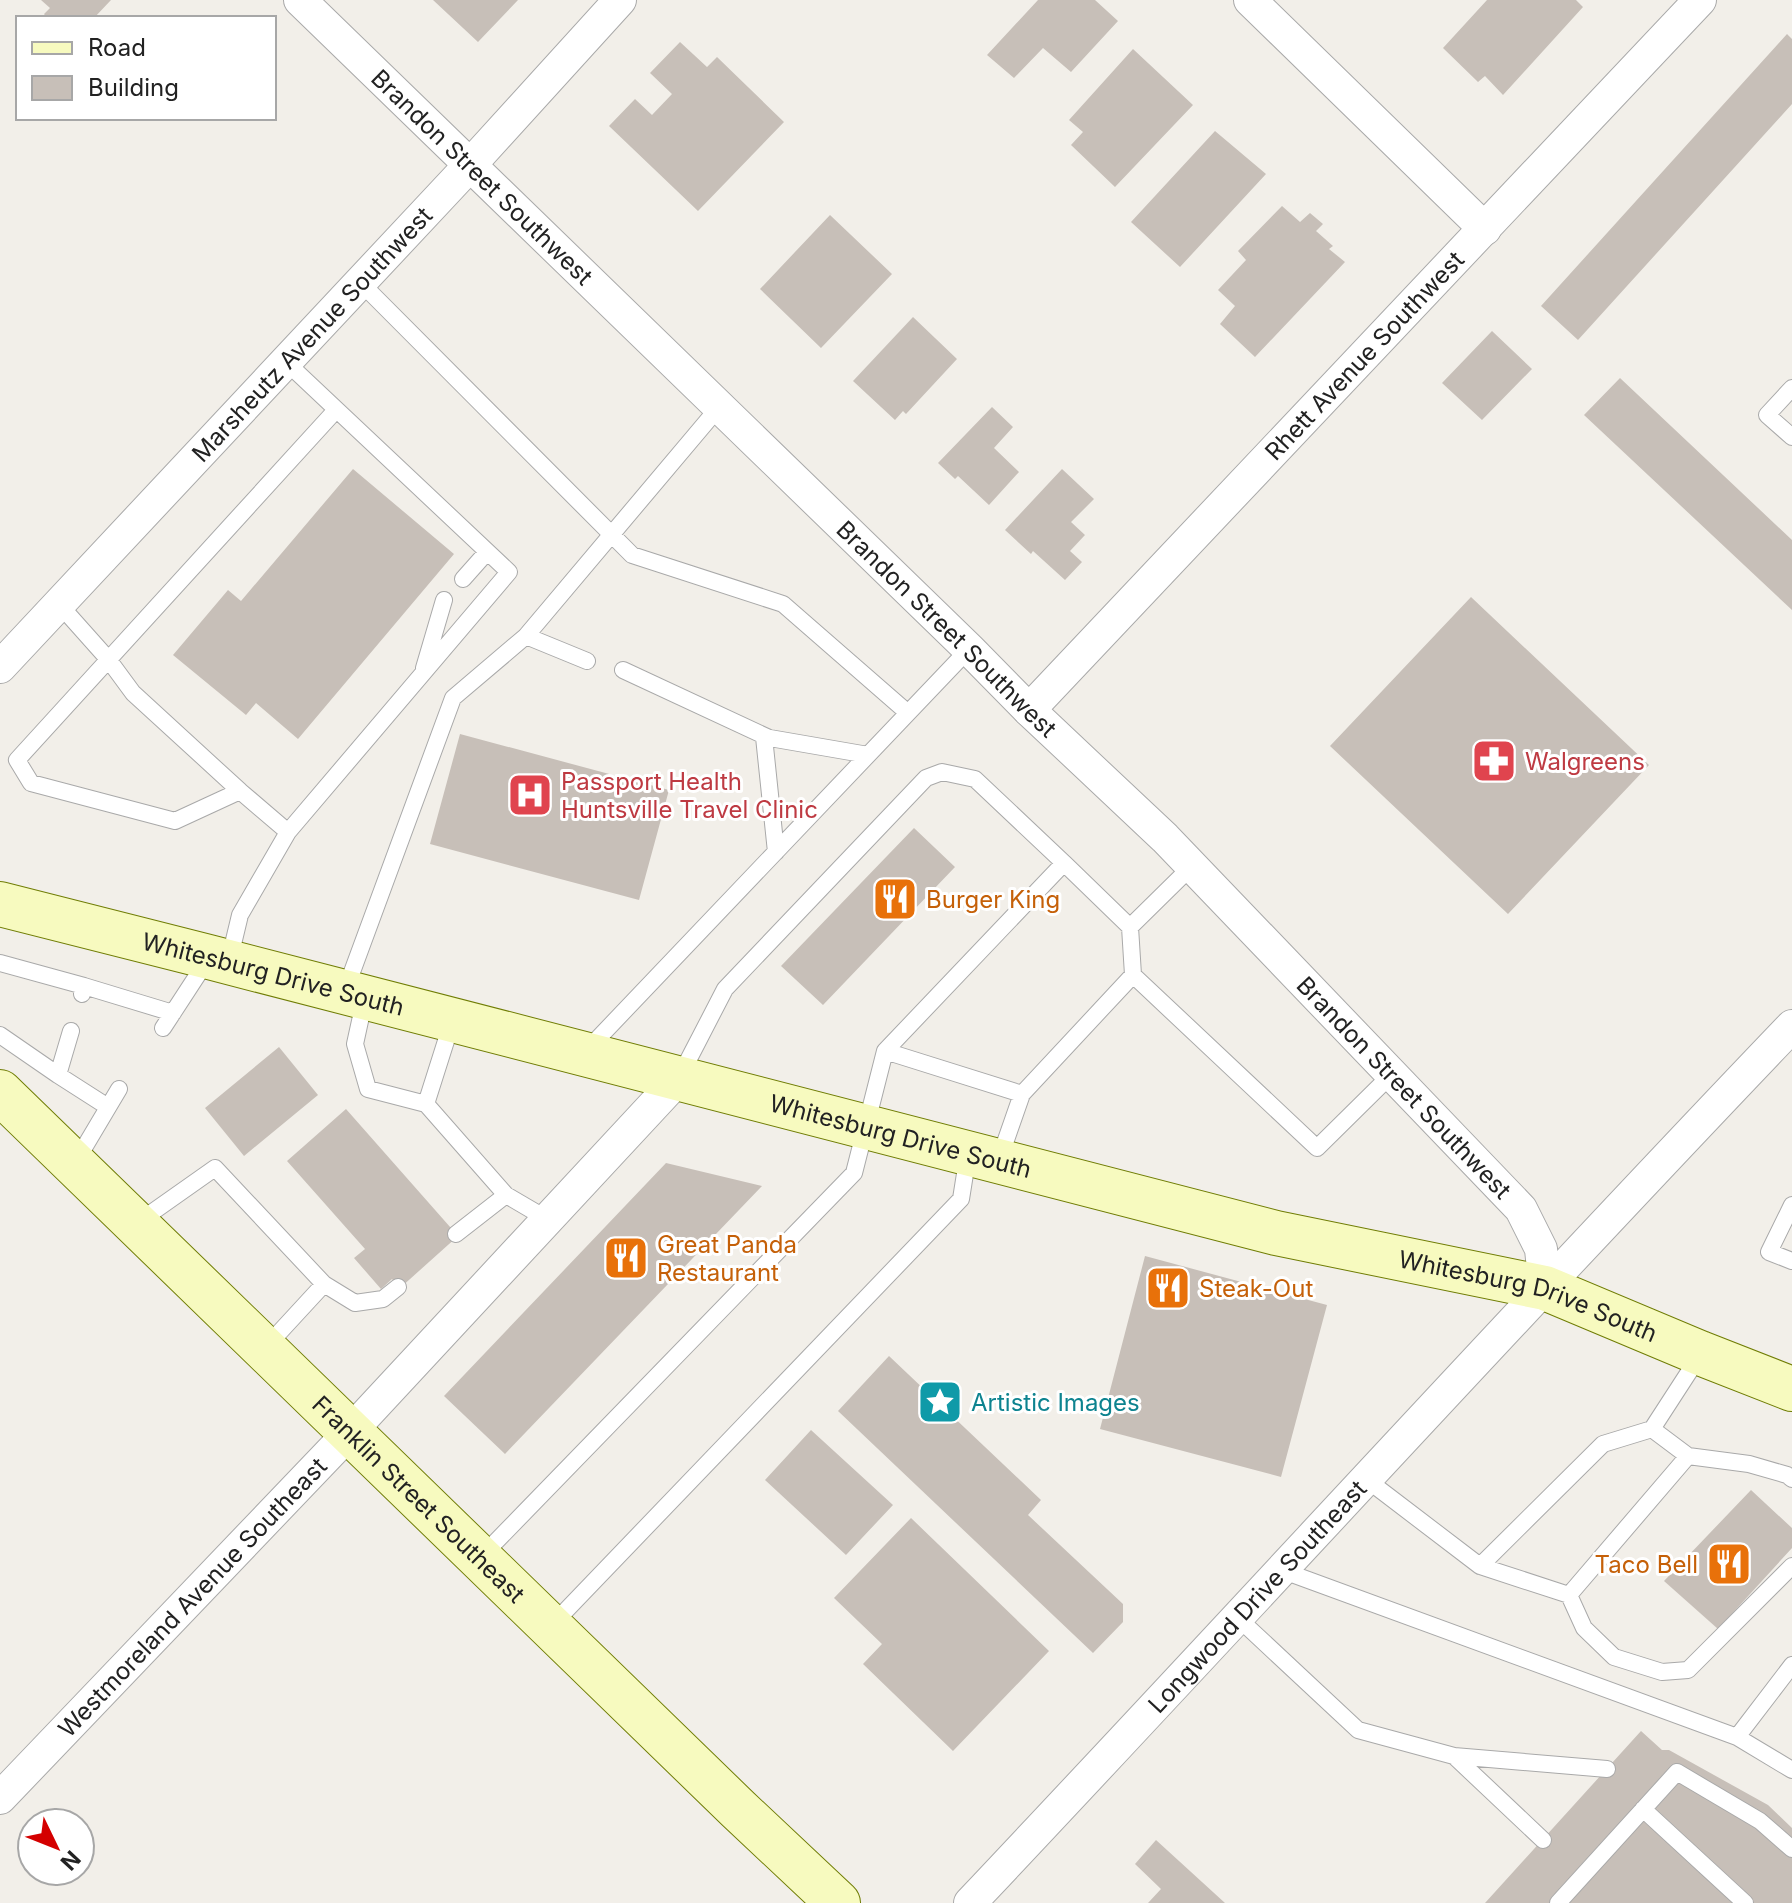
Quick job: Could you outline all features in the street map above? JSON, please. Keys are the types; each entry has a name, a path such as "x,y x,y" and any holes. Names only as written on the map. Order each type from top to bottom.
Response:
{"main road":[{"name":"Whitesburg Drive South","path":"0,904 1276,1233 1545,1288 1792,1389"},
{"name":"Franklin Street Southeast","path":"0,1092 838,1903"}],"street":[{"name":"Brandon Street Southwest","path":"300,0 1029,710 1165,838 1521,1209 1541,1249 1545,1288"},
{"name":"Marsheutz Avenue Southwest","path":"5,652 59,604 620,0"},
{"path":"1250,0 1485,229"},
{"name":"Rhett Avenue Southwest","path":"1029,710 1700,0"},
{"name":"Longwood Drive Southeast","path":"970,1903 1602,1224 1792,1026"},
{"name":"Westmoreland Avenue Southeast","path":"0,1798 350,1432 679,1078"}],"lane":[{"path":"360,282 632,555 783,604 908,713"},
{"path":"163,1028 219,960 240,915 288,832 509,572 285,361"},
{"path":"1792,388 1767,415 1792,437"},
{"path":"547,1219 506,1195 426,1104 368,1089 355,1044 355,995 453,698 526,636 719,407"},
{"path":"240,791 175,821 31,783 17,760 336,410"},
{"path":"463,579 487,552"},
{"path":"421,677 444,600"},
{"path":"59,604 108,659 133,693 288,832"},
{"path":"526,636 587,661"},
{"path":"582,1055 969,649"},
{"path":"623,670 769,738"},
{"path":"776,852 764,737 868,755"},
{"path":"679,1078 725,989 926,778 942,772 975,779 1130,927 1133,975 1317,1148 1392,1074"},
{"path":"480,1558 854,1173 885,1051 1064,863"},
{"path":"1130,927 1192,866"},
{"path":"0,963 83,990 173,1013"},
{"path":"550,1627 961,1199 1022,1094 1133,975"},
{"path":"426,1104 452,1020"},
{"path":"58,1075 71,1031"},
{"path":"0,1035 108,1107"},
{"path":"885,1051 1022,1094"},
{"path":"74,1164 119,1089"},
{"path":"135,1224 215,1168 324,1284 355,1303 383,1299 398,1287"},
{"path":"456,1234 506,1195"},
{"path":"1792,1205 1769,1252 1792,1261"},
{"path":"264,1349 324,1284"},
{"path":"1480,1566 1603,1444 1652,1429 1700,1353"},
{"path":"1652,1429 1688,1456 1749,1464 1792,1479"},
{"path":"1569,1595 1688,1456"},
{"path":"1366,1479 1480,1566 1569,1595 1584,1628 1614,1657 1662,1672 1688,1670 1792,1566"},
{"path":"1281,1570 1737,1737 1792,1770"},
{"path":"1238,1618 1358,1730 1454,1756 1607,1769"},
{"path":"1737,1737 1792,1665"},
{"path":"1454,1756 1543,1840"},
{"path":"1568,1899 1677,1772 1760,1821 1792,1849"},
{"path":"1643,1809 1745,1903"}],"building":[{"path":"41,0 111,0 96,16 46,16 50,8"},
{"path":"433,0 518,0 478,42"},
{"path":"1038,0 1095,0 1118,21 1071,72 1043,48 1014,78 987,55"},
{"path":"1487,0 1576,0 1583,7 1503,95 1485,76 1478,82 1443,48"},
{"path":"1787,34 1792,39 1792,104 1578,340 1541,306"},
{"path":"680,42 707,67 717,57 784,122 698,211 609,126 635,99 652,115 672,94 650,73"},
{"path":"1133,49 1193,105 1115,187 1071,145 1083,132 1069,120"},
{"path":"1215,131 1266,174 1180,267 1131,222"},
{"path":"1282,206 1300,222 1310,213 1323,224 1316,231 1333,246 1329,249 1345,262 1255,357 1220,324 1235,306 1218,290 1246,260 1238,251"},
{"path":"830,215 892,274 821,348 760,289"},
{"path":"913,317 957,359 906,414 903,411 895,420 853,381"},
{"path":"1492,331 1532,369 1482,420 1442,383"},
{"path":"1620,378 1792,540 1792,610 1584,415"},
{"path":"992,407 1013,427 994,448 1019,472 989,505 958,476 955,479 938,463"},
{"path":"353,469 454,554 298,739 256,703 246,715 173,655 228,590 241,601"},
{"path":"1062,469 1094,499 1071,522 1085,535 1070,551 1082,562 1065,580 1005,530"},
{"path":"1471,597 1649,765 1508,914 1330,746"},
{"path":"460,734 669,790 639,900 430,844"},
{"path":"914,828 955,867 823,1005 781,966"},
{"path":"279,1047 318,1095 244,1156 205,1108"},
{"path":"346,1109 458,1236 400,1288 392,1279 381,1289 354,1258 365,1249 287,1161"},
{"path":"666,1163 762,1186 505,1454 444,1396"},
{"path":"1145,1256 1327,1305 1281,1477 1100,1429"},
{"path":"889,1356 1041,1500 1028,1515 1123,1604 1123,1622 1093,1653 838,1411"},
{"path":"811,1430 893,1505 846,1555 765,1480"},
{"name":"Taco Bell","path":"1751,1490 1792,1528 1792,1548 1718,1629 1664,1581"},
{"path":"911,1518 1049,1651 953,1751 863,1664 882,1644 834,1598"},
{"path":"1641,1731 1662,1750 1669,1750 1768,1805 1792,1828 1792,1903 1485,1903"},
{"path":"1156,1840 1225,1903 1148,1903 1161,1889 1135,1864"}],"place":[{"name":"Walgreens","path":"1494,761"},
{"name":"Passport Health Huntsville Travel Clinic","path":"530,795"},
{"name":"Burger King","path":"895,899"},
{"name":"Great Panda Restaurant","path":"626,1258"},
{"name":"Steak-Out","path":"1168,1288"},
{"name":"Artistic Images","path":"940,1402"},
{"name":"Taco Bell","path":"1729,1564"}]}
